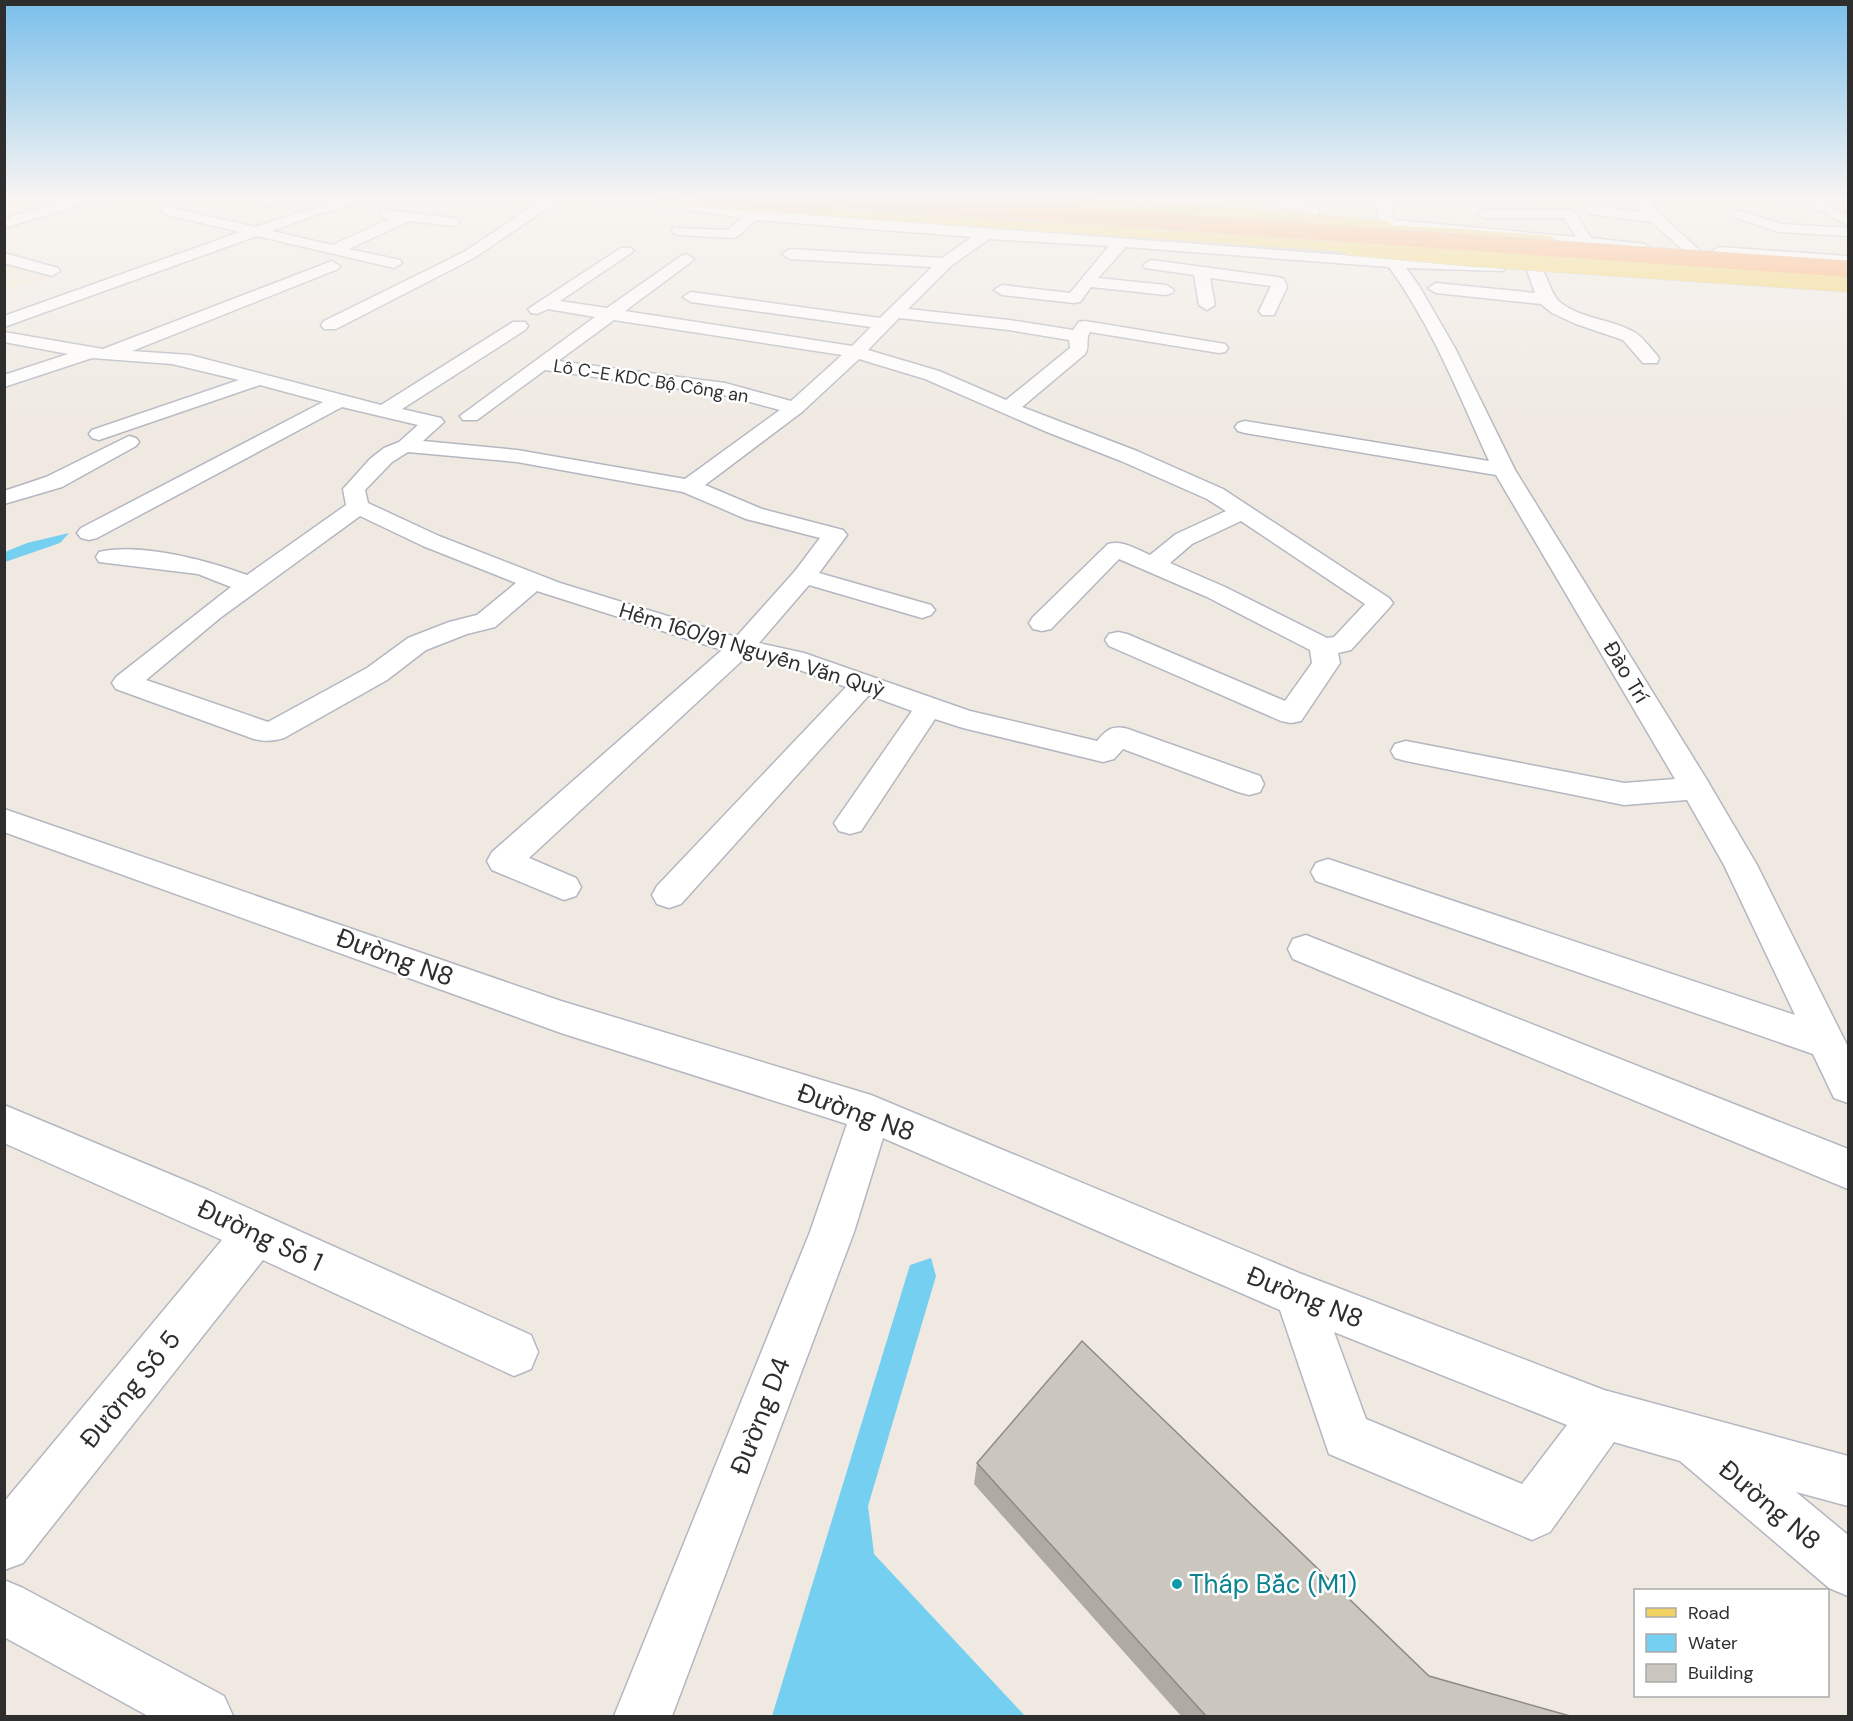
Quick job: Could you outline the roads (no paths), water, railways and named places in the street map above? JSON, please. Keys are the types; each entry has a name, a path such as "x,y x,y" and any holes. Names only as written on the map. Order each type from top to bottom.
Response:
{"main road":[{"path":"1716,276 1848,286"}],"street":[{"path":"4,322 131,276"},
{"path":"4,381 96,354 288,276"},
{"path":"330,325 427,276"},
{"path":"384,412 587,276"},
{"path":"470,416 662,276"},
{"path":"689,486 795,408 856,352 932,276"},
{"path":"1083,294 1094,276"},
{"path":"1202,276 1207,305"},
{"path":"1234,276 1278,282 1279,287 1268,310"},
{"name":"Đào Trí","path":"1404,276 1446,348 1504,470 1740,865 1848,1086"},
{"path":"1537,276 1546,299"},
{"path":"1688,276 1848,286"},
{"path":"1436,288 1546,299 1565,313 1629,336 1650,358"},
{"path":"1002,291 1083,294 1166,290"},
{"path":"1083,294 1144,302"},
{"path":"691,297 890,318 991,323 1078,336"},
{"path":"545,304 856,352 932,375 1215,494 1380,603 1341,644 1323,646 1216,592 1116,549 1042,623"},
{"path":"1009,408 1079,350 1078,336 1085,326 1220,348"},
{"path":"4,337 96,354 172,357 384,412 434,422 407,446"},
{"name":"Lô C-E KDC Bộ Công an","path":"541,364 725,388 795,408"},
{"path":"99,434 259,379"},
{"path":"89,533 339,400"},
{"path":"1245,428 1504,470"},
{"path":"6,497 54,482 129,442"},
{"path":"534,582 486,621 458,628 417,644 377,674 274,731 264,732 126,683 211,612 358,507 354,489 378,463 400,448 407,446 517,456 689,486 754,514 835,535 804,576 741,647 504,861 564,887"},
{"path":"6,497 36,507"},
{"name":"Hẻm 160/91 Nguyễn Văn Quỳ","path":"358,507 430,541 534,582 741,647 794,658 963,719 1102,752 1118,736 1249,784"},
{"path":"1152,566 1184,539 1243,512"},
{"path":"108,557 141,558 203,567 249,585"},
{"path":"804,576 922,610"},
{"path":"1118,640 1291,714 1326,663 1323,646"},
{"path":"669,895 864,684"},
{"path":"850,823 929,707"},
{"path":"1406,751 1624,794 1696,788"},
{"name":"Đường N8","path":"4,820 561,1017 871,1113 1298,1295 1604,1415 1848,1481"},
{"path":"1328,872 1826,1042"},
{"path":"1306,949 1848,1169"},
{"name":"Đường D4","path":"643,1716 832,1232 871,1113"},
{"name":"Đường Số 1","path":"4,1123 256,1233 514,1352"},
{"name":"Đường Số 5","path":"4,1544 256,1233"},
{"path":"1298,1295 1347,1436 1532,1514 1604,1415"},
{"name":"Đường N8","path":"1693,1440 1848,1569"},
{"path":"4,1607 204,1716"}],"water":[{"path":"69,533 60,543 5,562 5,552 27,543"},
{"path":"931,1258 936,1276 868,1506 874,1554 1025,1716 772,1716 910,1265"}],"place":[{"name":"Tháp Bắc (M1)","path":"1177,1584"}]}
